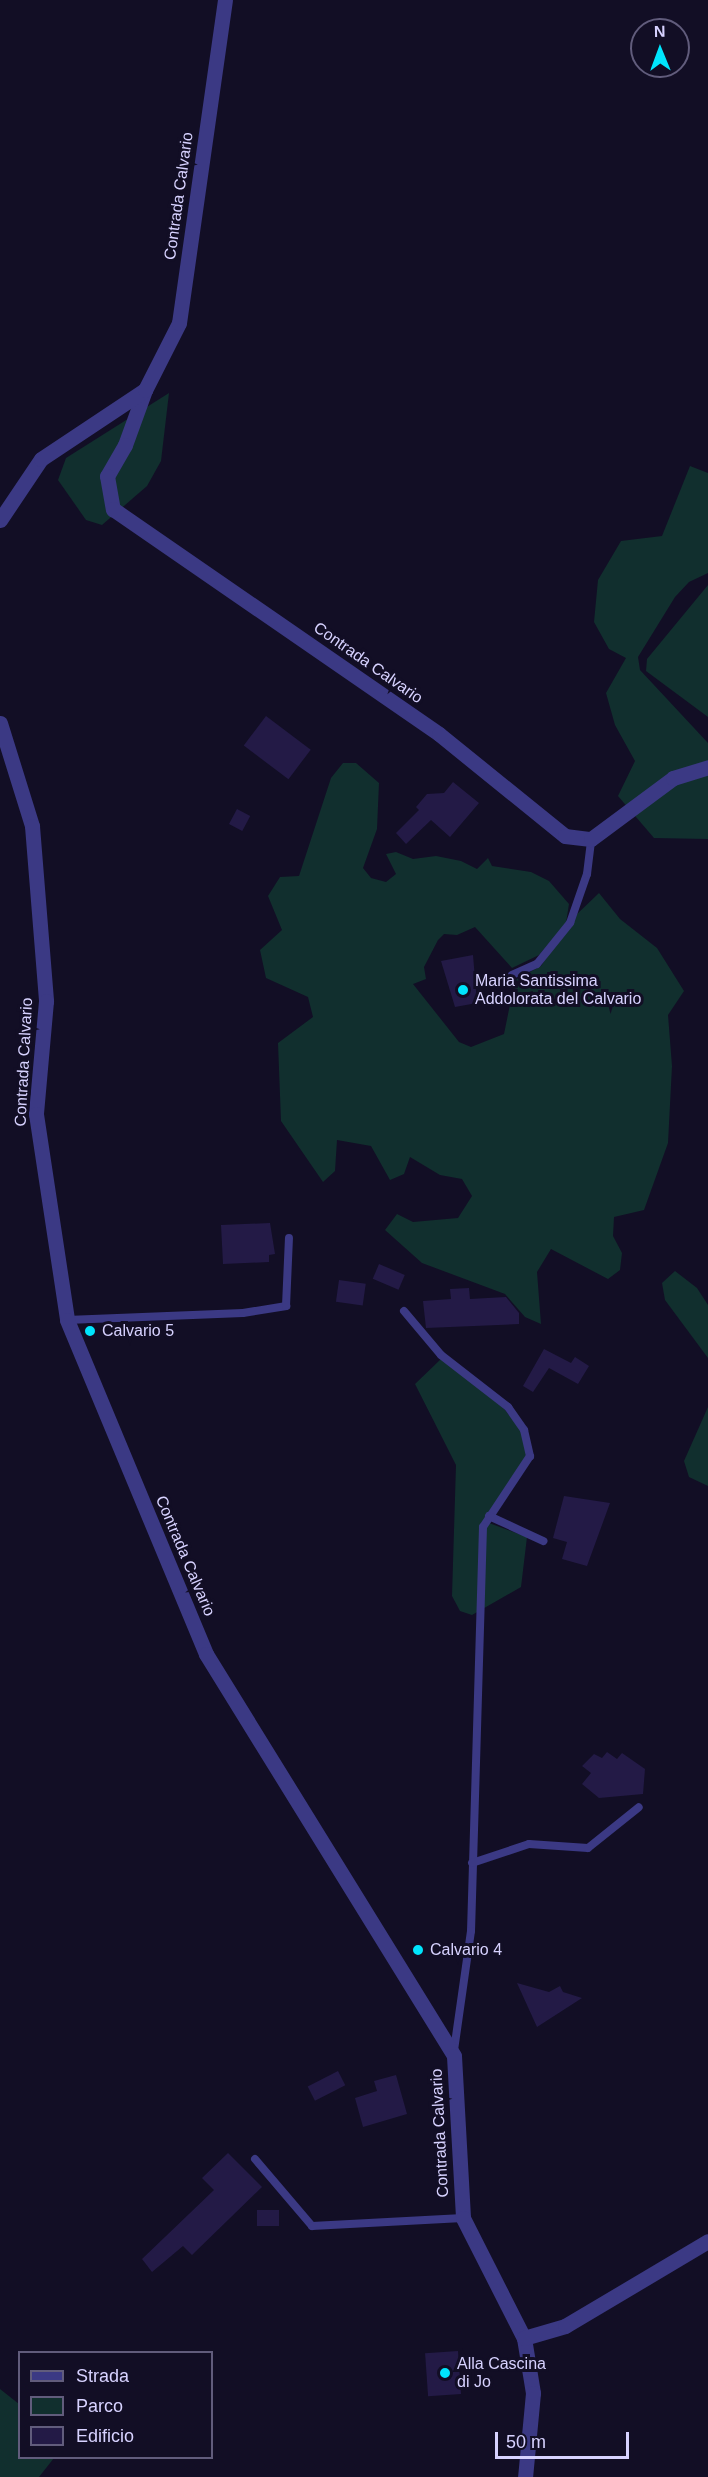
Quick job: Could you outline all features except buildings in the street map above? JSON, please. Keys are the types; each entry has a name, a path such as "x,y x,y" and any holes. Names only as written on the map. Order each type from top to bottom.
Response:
{"street":[{"name":"Contrada Calvario","path":"225,0 179,323 145,390 125,445 107,476 113,508 439,734 549,825 565,836 591,839"},
{"name":"Contrada Calvario","path":"0,520 41,459 145,390"},
{"name":"Contrada Calvario","path":"0,723 35,849 46,1001 36,1114 67,1320 206,1654 454,2056 463,2218 525,2337 533,2393 525,2477"},
{"path":"591,839 673,778 708,767"},
{"path":"525,2337 565,2326 708,2241"}],"lane":[{"path":"513,975 537,964 570,923 587,874 591,839"},
{"path":"67,1320 243,1313 286,1306 289,1238"},
{"path":"404,1311 422,1337 508,1407 524,1430 530,1456 483,1527 471,1931 454,2056"},
{"path":"489,1516 543,1540"},
{"path":"472,1863 530,1844 588,1848 639,1807"},
{"path":"255,2159 312,2226 463,2218"}],"green space":[{"path":"169,393 161,461 147,486 102,525 86,520 58,480 66,458"},
{"path":"690,466 708,473 708,573 689,582 675,597 638,657 640,670 708,743 708,839 654,838 618,796 635,761 615,725 606,693 626,658 609,649 594,622 598,580 621,541 662,536"},
{"path":"708,585 708,717 646,671 647,659"},
{"path":"343,763 356,763 379,783 377,829 363,868 371,878 386,882 396,874 386,854 396,852 413,859 436,856 461,861 477,869 488,858 492,866 531,872 549,881 569,904 566,923 539,955 512,968 475,927 457,935 444,934 438,940 424,967 426,979 413,984 459,1042 471,1047 504,1034 515,980 541,966 575,916 599,893 620,919 657,948 684,991 668,1015 672,1066 668,1143 644,1210 614,1217 613,1236 622,1253 620,1270 608,1279 551,1249 537,1272 541,1324 525,1317 505,1294 422,1263 385,1230 397,1214 413,1222 458,1218 472,1196 462,1179 440,1175 410,1157 404,1174 390,1180 371,1146 337,1140 335,1171 323,1182 281,1121 278,1043 313,1017 308,997 266,978 260,950 282,930 268,896 280,877 299,876 331,778"},
{"path":"675,1271 697,1288 708,1305 708,1358 665,1300 662,1283"},
{"path":"441,1359 502,1406 522,1432 528,1449 523,1467 489,1523 527,1537 521,1587 472,1615 460,1611 452,1596 456,1465 415,1384"},
{"path":"708,1407 708,1486 689,1477 684,1461"},
{"path":"0,2389 18,2403 18,2459 53,2459 39,2477 0,2477"}],"place":[{"name":"Maria Santissima Addolorata del Calvario","path":"463,990"},
{"name":"Calvario 5","path":"90,1331"},
{"name":"Calvario 4","path":"418,1950"},
{"name":"Alla Cascina di Jo","path":"445,2373"}]}
